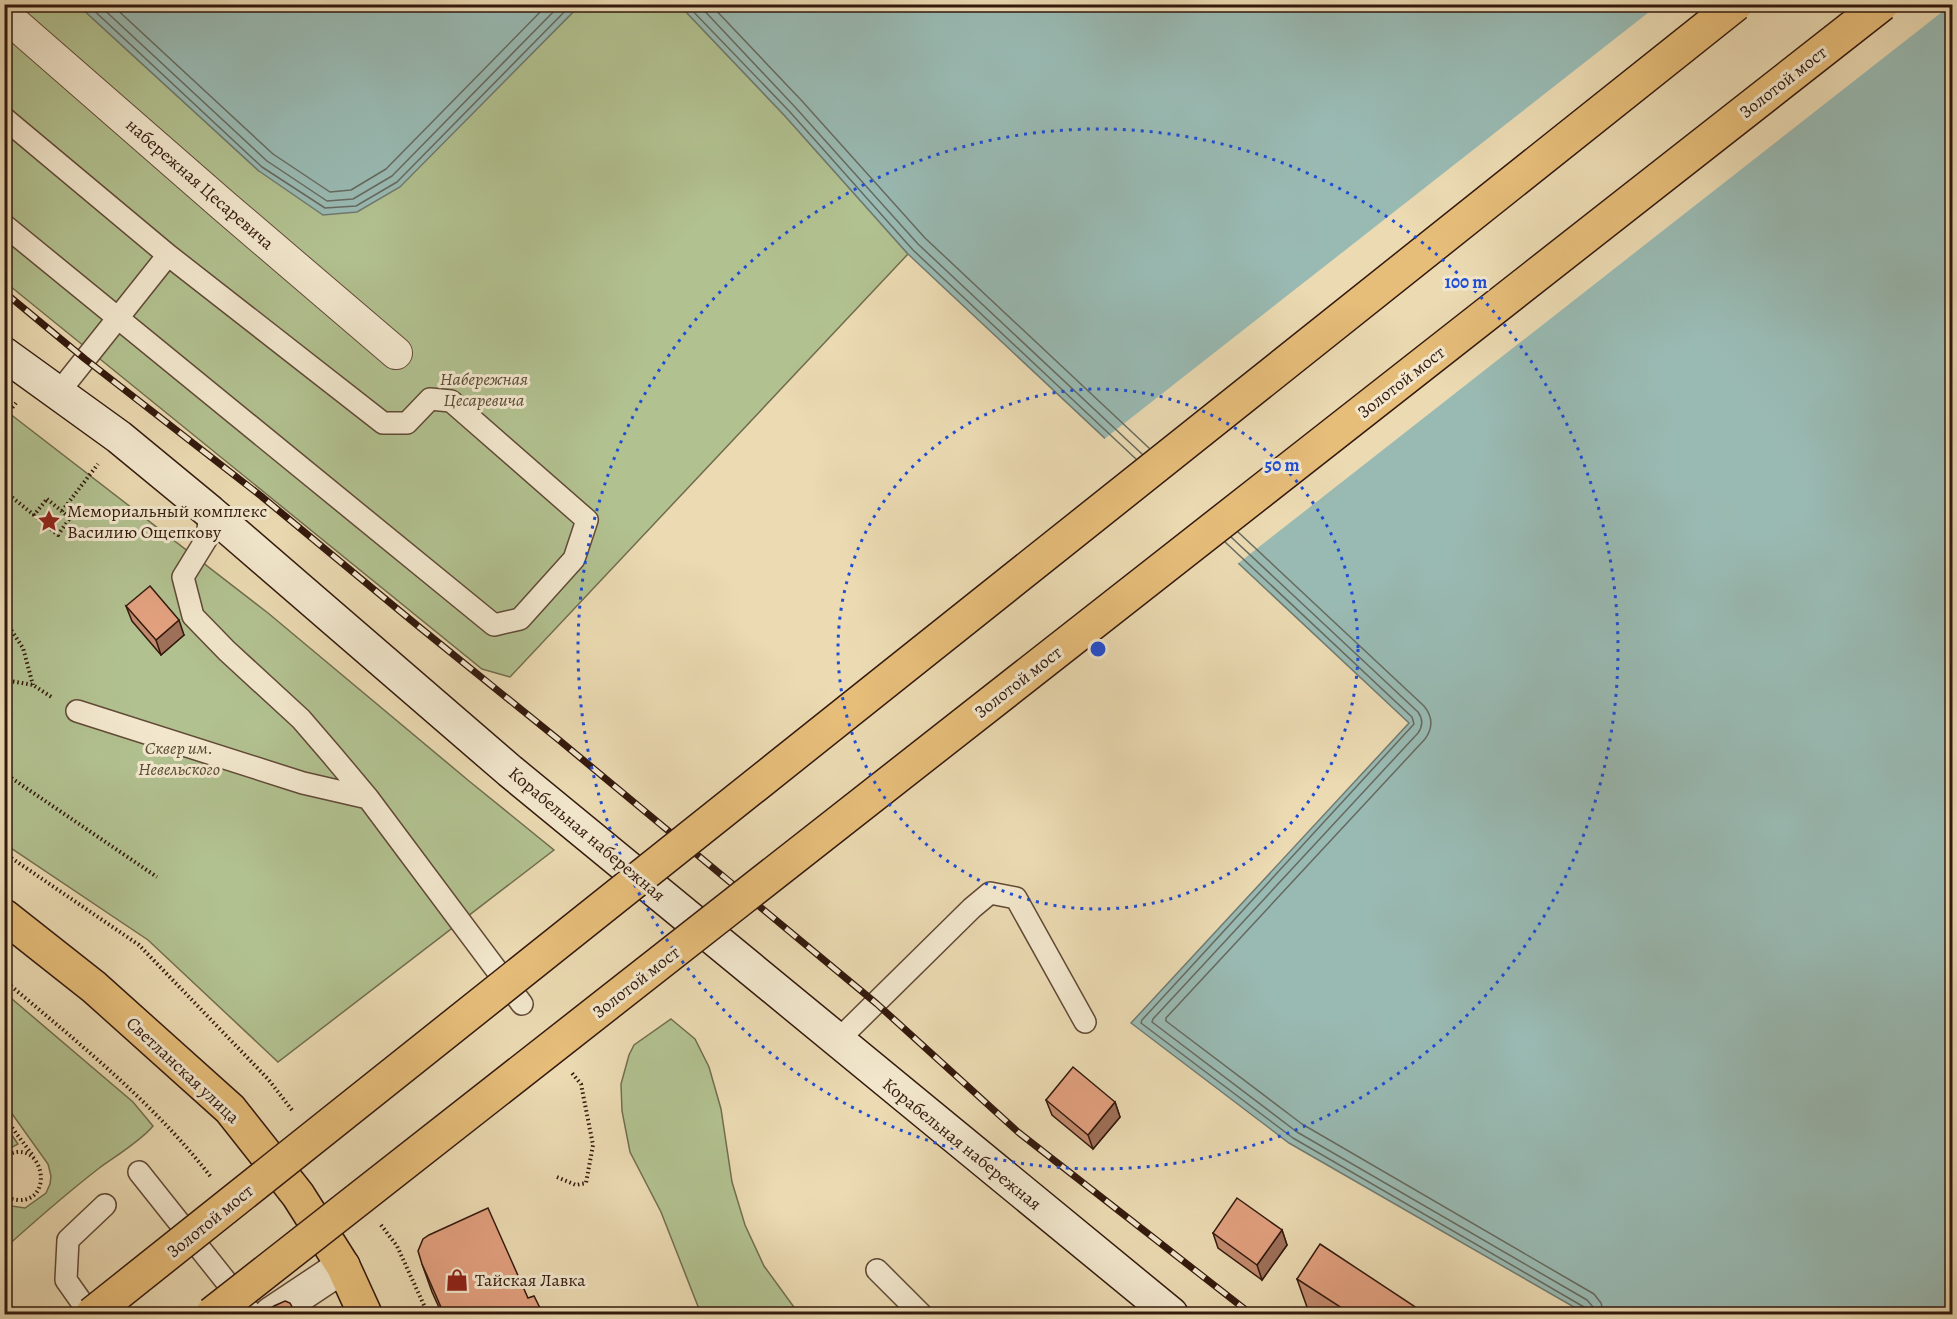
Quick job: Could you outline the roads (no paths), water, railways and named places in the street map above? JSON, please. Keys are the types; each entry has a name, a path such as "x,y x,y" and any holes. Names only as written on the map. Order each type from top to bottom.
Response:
{"main road":[{"name":"Золотой мост","path":"91,1314 1736,4"},
{"name":"Золотой мост","path":"212,1314 1882,4"},
{"name":"Корабельная набережная","path":"4,354 119,437 210,512 510,771 1169,1314"},
{"name":"Светланская улица","path":"4,916 94,987 230,1109 298,1195 343,1266 365,1314"},
{"path":"271,1314 343,1266"}],"street":[{"name":"набережная Цесаревича","path":"4,14 396,353"}],"lane":[{"path":"4,118 168,255 384,423 407,423 430,399 451,400 587,520 574,558 520,619 494,625 4,225"},
{"path":"58,392 168,255"},
{"path":"210,512 207,538 183,578 193,616 227,651 301,719 368,798 522,1004"},
{"path":"77,711 303,783 368,798"},
{"path":"837,1041 990,893 1016,898 1085,1023"},
{"path":"139,1172 252,1314"},
{"path":"91,1314 66,1280 68,1240 105,1204"},
{"path":"877,1270 921,1314"}],"water":[{"path":"78,5 580,5 400,187 357,212 323,215 259,171"},
{"path":"677,5 1952,5 1952,1314 1586,1314 1289,1143 1131,1023 1409,723 908,254 785,116"}],"railway":[{"path":"4,292 85,359 261,496 559,740 877,1004 1018,1132 1251,1314"}],"place":[{"name":"Мемориальный комплекс Василию Ощепкову","path":"49,521"},
{"name":"Тайская Лавка","path":"457,1280"}],"park label":[{"name":"Набережная Цесаревича","path":"484,389"},
{"name":"Сквер им. Невельского","path":"179,758"}]}
